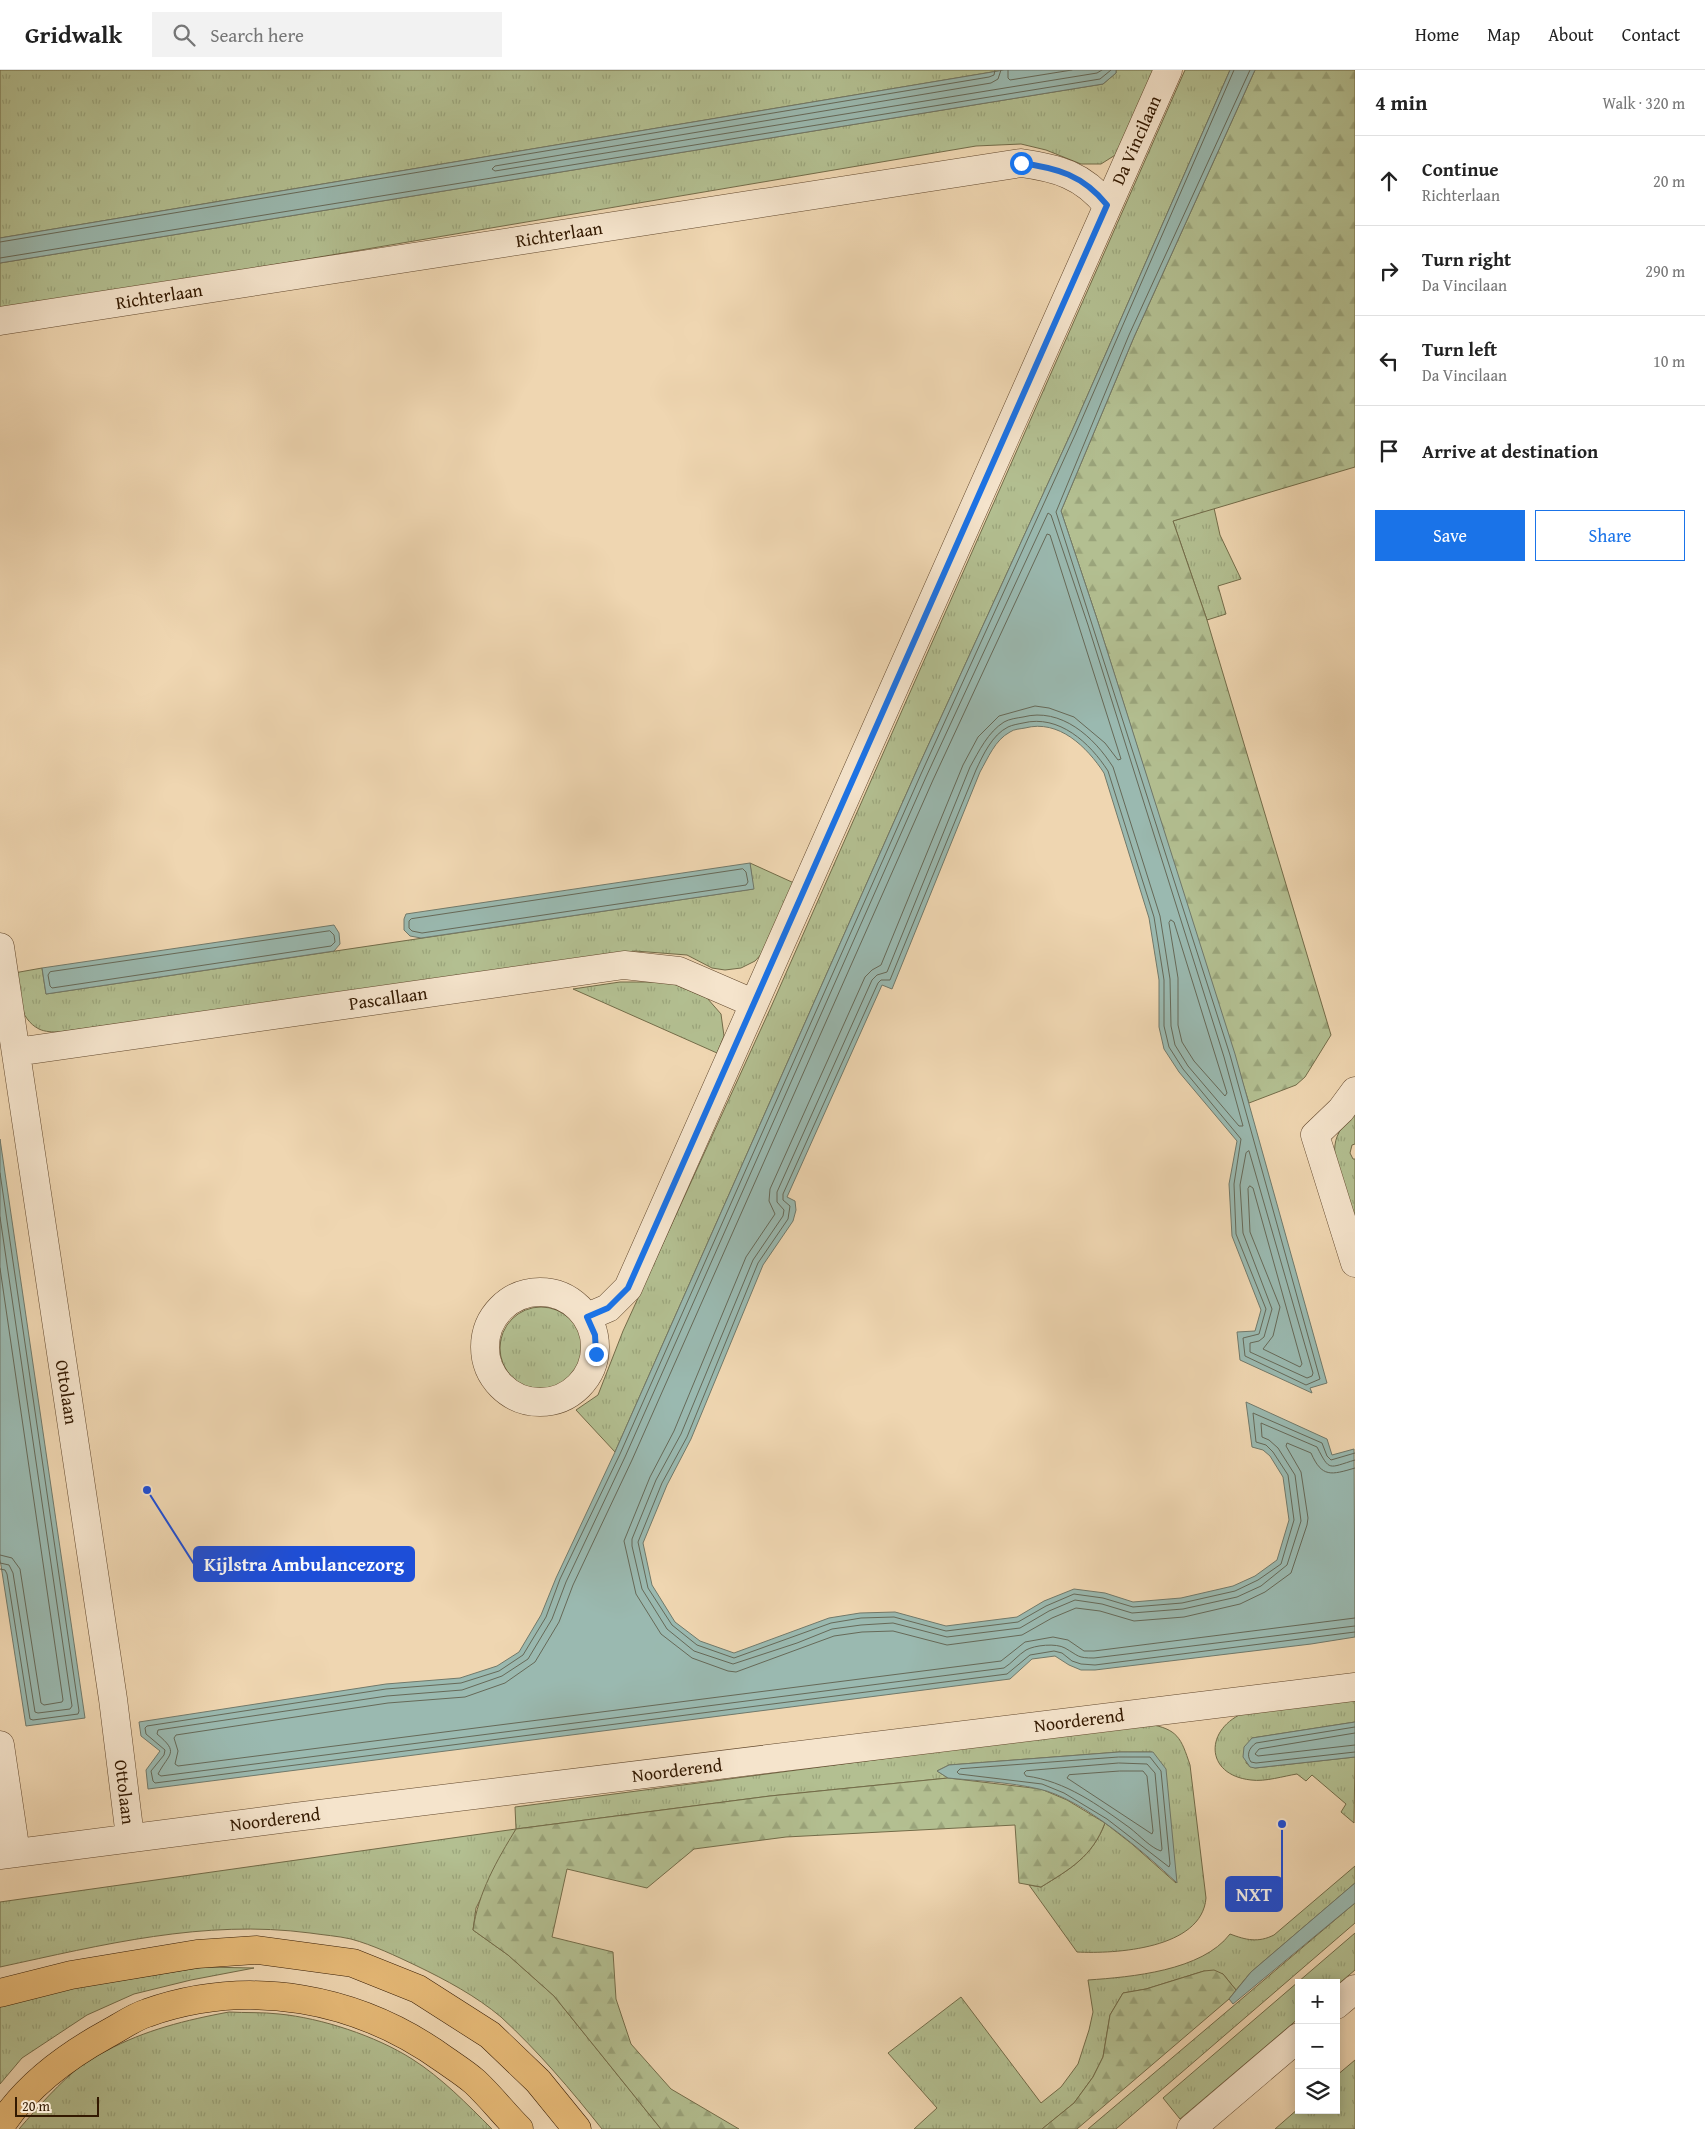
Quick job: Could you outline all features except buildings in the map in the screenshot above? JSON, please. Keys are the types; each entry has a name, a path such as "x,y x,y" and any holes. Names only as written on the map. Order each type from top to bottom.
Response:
{"highway":[{"path":"0,1993 71,1975 197,1954 257,1950 353,1963 418,1990 490,2035 538,2080 577,2129"},
{"path":"0,2127 44,2076 95,2041 146,2013 198,2000 256,1994 311,2000 371,2018 426,2046 474,2082 519,2129"}],"street":[{"name":"Da Vincilaan","path":"587,1317 608,1308 628,1288 1168,70"},
{"name":"Richterlaan","path":"0,321 1021,163 1054,168 1078,178 1097,193 1107,205"},
{"name":"Ottolaan","path":"0,946 112,1689 130,1837"},
{"name":"Pascallaan","path":"16,1052 624,965 679,971 753,1003"},
{"path":"1355,1091 1341,1110 1315,1135 1355,1263"},
{"path":"538,1292 557,1294 574,1303 587,1317 595,1335 596,1354 590,1372 578,1388 562,1399 543,1403 524,1400 507,1392 494,1378 486,1360 485,1341 491,1322 502,1307 519,1296 538,1292"},
{"name":"Noorderend","path":"8,1854 130,1837 1355,1687"},
{"path":"0,1744 8,1854"},
{"path":"1340,2002 1355,1989"},
{"path":"1191,2129 1295,2040"}],"green space":[{"path":"0,70 1004,70 0,238"},
{"path":"1116,70 1157,70 1120,152 1101,164 1081,164 1046,150 1021,144 976,146 0,311 0,263 1103,84 1116,73"},
{"path":"1185,70 1230,70 1071,433 916,772 615,1452 576,1410 598,1395 623,1331 771,1007"},
{"path":"1255,70 1355,70 1355,467 1173,521 1207,620 1331,1035 1305,1077 1296,1085 1249,1103 1098,622 1061,511 1134,337"},
{"path":"1214,508 1220,535 1241,579 1218,586 1226,614 1207,620 1173,521"},
{"path":"750,863 794,883 766,949 755,961 741,968 725,970 712,968 687,955 635,951 59,1032 44,1031 32,1025 23,1012 16,988 14,973 42,968 46,994 753,889"},
{"path":"620,982 669,982 707,998 721,1014 724,1036 717,1053 573,989"},
{"path":"1355,1112 1355,1144 1352,1145 1350,1153 1353,1159 1355,1159 1355,1225 1338,1173 1335,1145 1339,1132"},
{"path":"541,1307 557,1310 570,1319 579,1332 582,1348 579,1364 570,1377 557,1386 541,1389 525,1386 512,1377 503,1364 500,1348 503,1332 512,1319 525,1310"},
{"path":"1355,1698 1355,1722 1252,1738 1246,1763 1255,1768 1355,1757 1354,1823 1341,1812 1346,1804 1312,1775 1306,1781 1297,1774 1268,1780 1251,1780 1224,1770 1218,1761 1215,1750 1217,1739 1222,1729 1232,1719 1246,1712"},
{"path":"1148,1724 1166,1729 1177,1736 1181,1741 1190,1765 1206,1898 1201,1915 1190,1928 1173,1938 1154,1945 1113,1952 1077,1952 1029,1885 1041,1887 1071,1868 1094,1845 1105,1823 1176,1883 1152,1752 1119,1752 949,1765 937,1771 948,1778 770,1796 516,1829 515,1807"},
{"path":"948,1778 1041,1789 1067,1800 1105,1823 1094,1845 1079,1861 1041,1887 1019,1883 1015,1825 786,1837 694,1849 647,1888 567,1869 552,1937 613,1952 616,1999 631,2044 671,2089 739,2129 661,2129 554,1996 508,1955 473,1930 484,1890 495,1865 516,1829 770,1796"},
{"path":"516,1829 476,1908 473,1930 508,1955 554,1996 661,2129 602,2129 541,2057 491,2009 461,1989 428,1971 368,1944 351,1939 270,1930 231,1929 192,1932 153,1936 0,1967 0,1902"},
{"path":"1355,1866 1355,1883 1251,1972 1236,1990 1223,1974 1204,1971 1146,1989 1123,1993 1110,2015 1103,2057 1093,2077 1074,2103 1042,2129 914,2129 937,2108 888,2053 961,1997 1041,2103 1061,2087 1078,2064 1093,2012 1088,1980 1144,1974 1184,1964 1218,1946 1230,1934 1252,1940 1268,1938 1274,1935"},
{"path":"1355,1903 1355,1923 1116,2129 1088,2129"},
{"path":"1355,1933 1355,1970 1340,1983 1340,1979 1301,1979"},
{"path":"204,1967 254,1968 191,1980 134,1994 87,2015 22,2058 0,2084 0,2000"},
{"path":"1214,1970 1223,1974 1236,1990 1229,1999 1077,2129 1042,2129 1074,2103 1093,2077 1103,2057 1110,2015 1123,1993 1146,1989 1204,1971"},
{"path":"1295,1985 1295,2021 1180,2119 1163,2098"},
{"path":"229,2012 273,2013 312,2019 348,2029 382,2043 412,2059 434,2074 492,2129 19,2129 57,2087 92,2058 136,2037 181,2022"},
{"path":"1355,2060 1355,2129 1275,2129 1295,2112 1295,2114 1340,2114 1340,2073"}],"water":[{"path":"1004,70 1116,70 1116,73 1103,84 0,263 0,238"},
{"path":"1230,70 1255,70 1134,337 1061,511 1235,1054 1327,1383 1310,1388 1312,1393 1240,1360 1237,1332 1255,1331 1261,1310 1232,1236 1229,1184 1237,1141 1179,1072 1164,1049 1159,1027 1159,980 1149,918 1104,773 1080,745 1060,731 1037,726 1015,730 1005,735 996,744 980,772 892,989 882,985 787,1197 795,1201 796,1210 793,1221 763,1265 691,1439 667,1485 643,1543 652,1585 675,1622 700,1641 734,1653 829,1618 860,1613 895,1612 946,1626 1017,1617 1044,1601 1074,1589 1105,1593 1133,1602 1181,1598 1233,1586 1255,1576 1277,1560 1289,1520 1283,1477 1270,1456 1263,1450 1252,1447 1246,1402 1327,1439 1332,1455 1354,1449 1355,1637 1095,1670 1081,1670 1055,1656 1032,1659 1010,1679 148,1789 146,1770 160,1751 141,1736 139,1722 386,1684 460,1678 497,1666 519,1652 541,1615 556,1578 615,1452 916,772 1071,433"},
{"path":"750,863 754,889 421,938 410,936 404,930 406,914"},
{"path":"334,925 339,933 340,944 334,951 46,994 42,968"},
{"path":"0,1139 85,1718 26,1726 0,1559"},
{"path":"1355,1722 1355,1757 1255,1768 1250,1767 1243,1757 1244,1747 1252,1738"},
{"path":"1119,1752 1153,1752 1166,1769 1177,1883 1131,1842 1112,1828 1074,1803 1056,1794 1016,1785 948,1778 937,1771 949,1765"},
{"path":"1355,1883 1355,1903 1233,2004 1229,1999 1251,1972"}],"place":[{"name":"Kijlstra Ambulancezorg","path":"147,1490"},
{"name":"NXT","path":"1282,1824"}],"route":[{"path":"596,1354 595,1335 587,1317 608,1308 628,1288 1107,205 1097,193 1078,178 1054,168 1021,163"}]}
